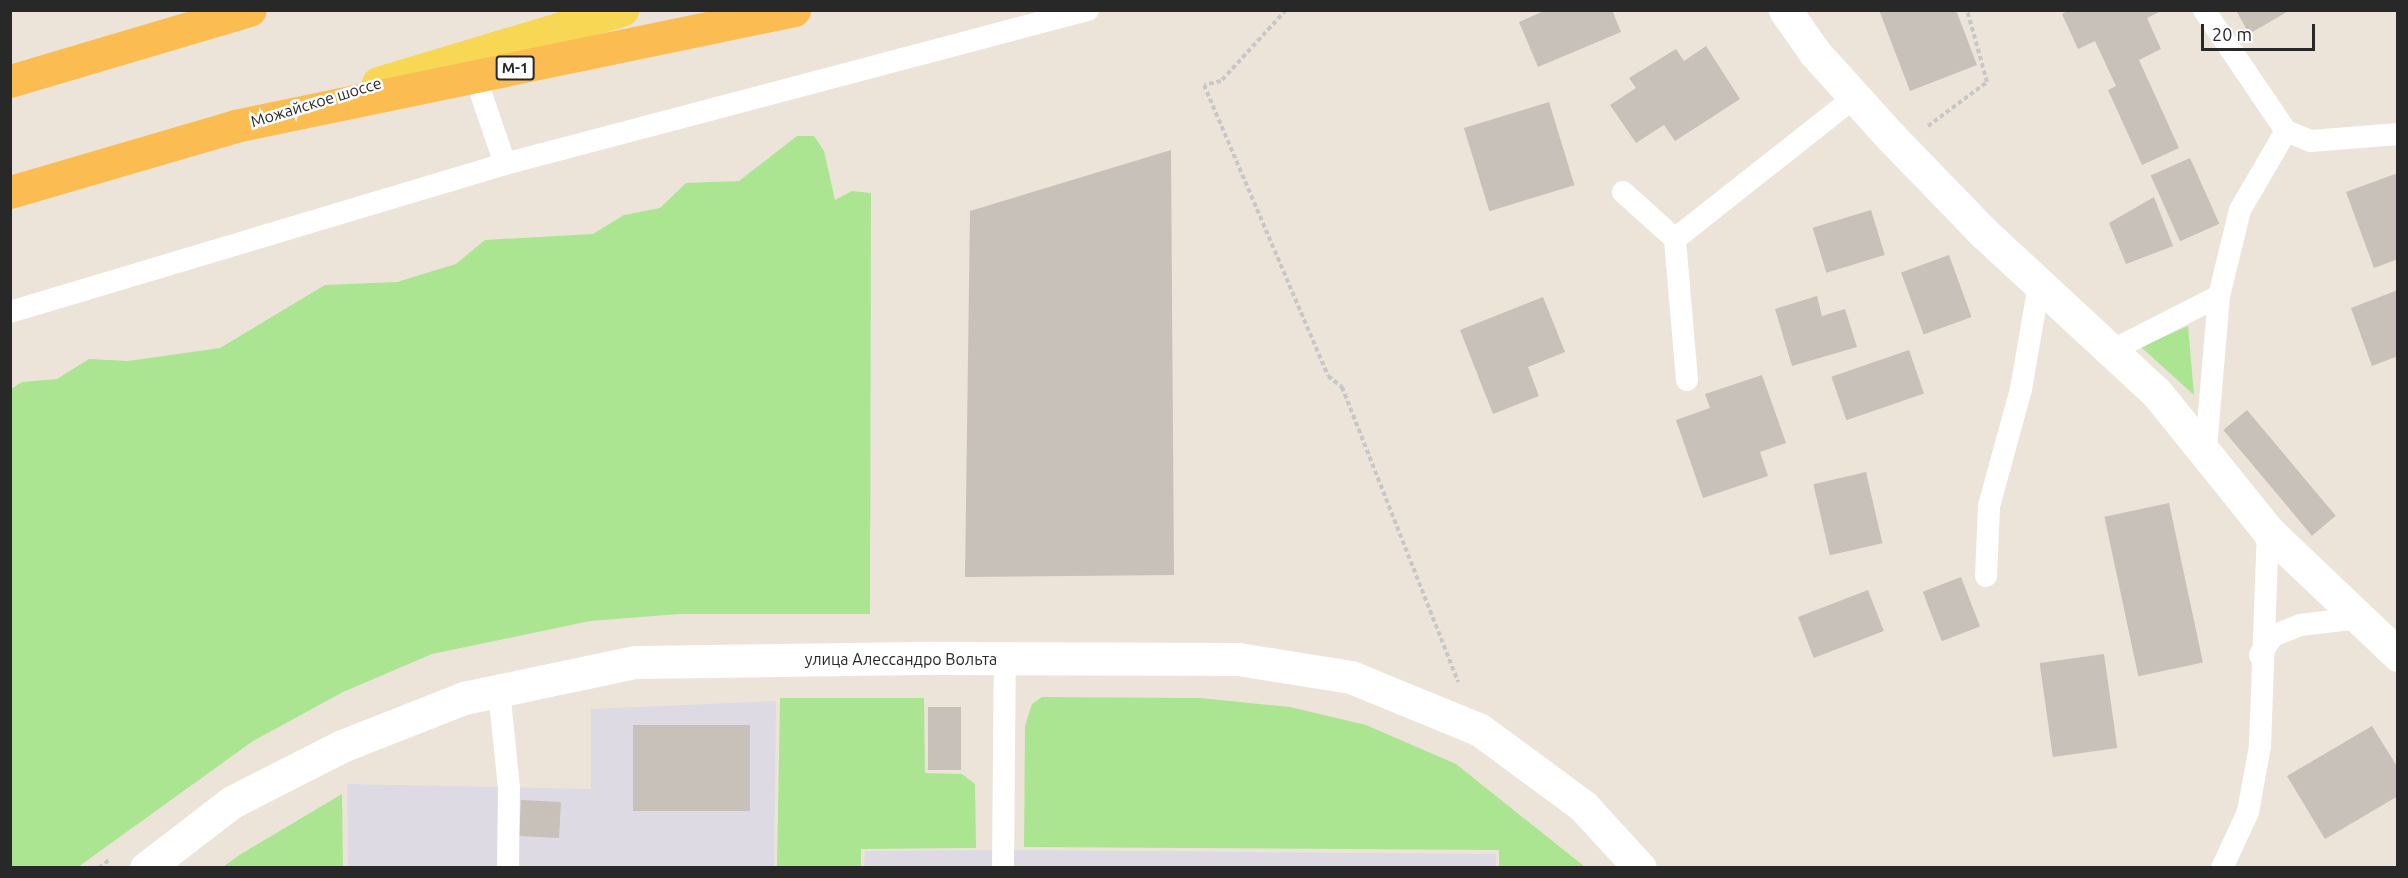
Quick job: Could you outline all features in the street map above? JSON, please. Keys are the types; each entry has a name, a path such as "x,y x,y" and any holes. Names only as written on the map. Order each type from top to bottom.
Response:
{"highway":[{"path":"10,81 250,10"},
{"name":"М-1","path":"235,126 794,10"},
{"name":"Можайское шоссе","path":"10,192 235,126"}],"main road":[{"name":"Можайское шоссе","path":"235,126 622,10"}],"street":[{"path":"1785,10 1855,97 2039,285 2111,351 2206,448 2268,531 2397,655"},
{"name":"улица Алессандро Вольта","path":"146,867 232,802 342,746 464,699 635,662 1005,659 1238,659 1351,677 1480,730 1583,806 1640,867"}],"lane":[{"path":"10,312 505,164 1088,10"},
{"path":"2204,10 2286,131 2311,141 2397,134"},
{"path":"476,76 505,164"},
{"path":"1676,239 1855,97"},
{"path":"2206,448 2219,296 2240,210 2286,131"},
{"path":"1623,192 1676,239 1687,380"},
{"path":"1986,576 1989,506 2021,389 2039,285"},
{"path":"2111,351 2219,296"},
{"path":"2222,867 2248,812 2256,768 2268,531"},
{"path":"2260,655 2273,636 2300,625 2359,618"},
{"path":"1003,867 1005,659"},
{"path":"499,691 509,788 508,867"}],"path":[{"path":"1286,10 1221,81 1204,85 1328,376 1342,387 1462,691"},
{"path":"1922,130 1987,82 1967,10"}],"shaded area":[{"path":"776,701 774,867 348,867 347,784 591,789 591,709"},
{"path":"865,851 1496,854 1496,868 864,868"}],"green space":[{"path":"797,136 814,136 824,151 835,200 852,191 871,193 870,614 679,614 590,621 432,654 343,692 253,741 78,867 11,867 11,389 22,382 57,379 89,359 128,361 220,348 325,285 397,282 456,264 485,240 593,234 624,215 660,208 686,183 739,181"},
{"path":"2188,326 2194,395 2141,347"},
{"path":"1042,697 1200,698 1290,707 1366,725 1456,764 1585,867 1499,867 1499,850 1024,847 1025,726 1032,704"},
{"path":"780,698 924,698 925,773 962,774 975,784 976,848 861,849 861,867 777,867"},
{"path":"342,794 343,867 223,867 241,854"}],"building":[{"path":"1546,10 1612,10 1621,32 1538,67 1519,22"},
{"path":"1879,10 1956,10 1977,65 1910,91"},
{"path":"2069,10 2163,10 2147,18 2161,49 2139,60 2179,148 2142,165 2108,90 2116,86 2095,41 2078,49 2062,14"},
{"path":"2236,10 2290,10 2249,34"},
{"path":"1706,46 1740,99 1675,141 1664,125 1636,143 1610,105 1636,88 1629,78 1676,49 1684,61"},
{"path":"1549,102 1574,185 1489,211 1464,128"},
{"path":"1171,150 1174,575 965,577 970,211"},
{"path":"2190,158 2219,224 2180,241 2151,175"},
{"path":"2398,173 2398,259 2374,268 2346,192"},
{"path":"2154,197 2173,246 2126,264 2109,223"},
{"path":"1871,210 1885,255 1826,273 1813,228"},
{"path":"1949,255 1972,317 1924,334 1901,272"},
{"path":"2398,290 2398,356 2372,366 2351,308"},
{"path":"1817,296 1822,316 1845,309 1857,347 1792,366 1775,309"},
{"path":"1543,297 1565,352 1528,367 1539,396 1493,414 1460,330"},
{"path":"1909,350 1924,393 1846,420 1831,377"},
{"path":"1762,375 1786,443 1760,452 1768,476 1703,498 1676,420 1710,408 1705,394"},
{"path":"2247,410 2336,516 2312,536 2223,430"},
{"path":"1866,472 1882,543 1830,555 1813,484"},
{"path":"2169,503 2203,662 2138,676 2104,517"},
{"path":"1961,577 1980,626 1942,641 1923,592"},
{"path":"1868,590 1884,631 1814,658 1798,617"},
{"path":"2104,654 2117,748 2053,757 2040,663"},
{"path":"928,707 961,707 961,770 928,770"},
{"path":"633,725 750,725 750,811 633,811"},
{"path":"2372,726 2398,768 2398,796 2325,839 2287,776"},
{"path":"521,800 561,802 559,838 519,836"}]}
